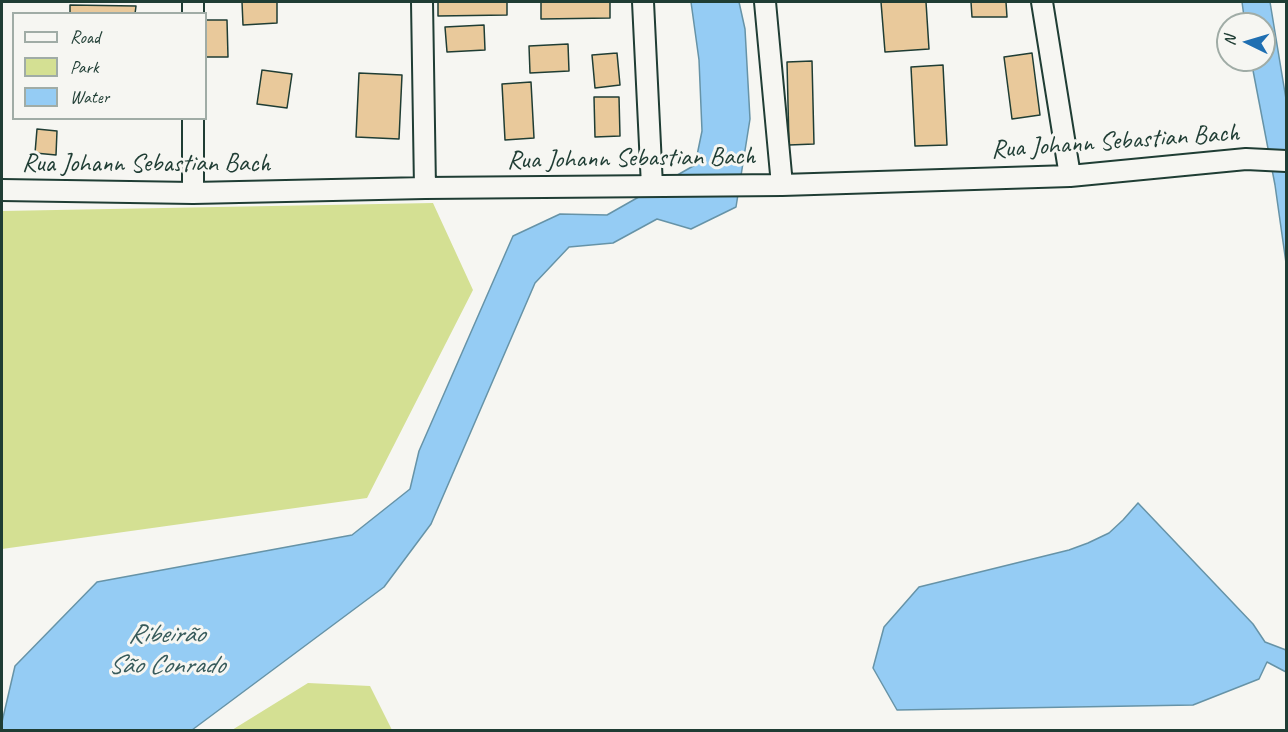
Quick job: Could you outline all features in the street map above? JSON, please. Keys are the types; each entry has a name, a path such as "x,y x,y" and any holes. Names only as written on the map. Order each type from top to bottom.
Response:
{"street":[{"path":"422,2 425,188"},
{"path":"643,2 652,186"},
{"path":"765,2 782,185"},
{"path":"1042,2 1070,176"},
{"path":"192,194 193,120"},
{"name":"Rua Johann Sebastian Bach","path":"2,190 192,194 425,188 782,185 1070,176 1246,159 1287,161"}],"green space":[{"path":"433,203 473,290 367,498 2,549 2,211"},
{"path":"308,683 370,686 392,730 232,730"}],"water":[{"name":"Ribeirão São Conrado","path":"691,2 739,2 745,29 750,119 736,207 691,229 657,219 613,243 569,247 535,283 431,524 384,587 192,730 2,730 15,666 97,582 352,535 410,489 419,451 513,236 560,214 607,215 695,165 702,131 699,60"},
{"path":"1242,2 1270,2 1272,12 1243,12"},
{"path":"1276,38 1286,99 1286,263 1275,185 1253,72 1276,72"},
{"path":"1138,503 1253,624 1265,642 1286,650 1286,672 1267,662 1259,679 1193,705 897,710 873,668 884,627 919,587 1069,550 1088,543 1109,533"}],"building":[{"path":"242,2 277,2 277,23 243,25"},
{"path":"438,2 507,2 507,15 438,16"},
{"path":"541,2 610,2 610,18 541,19"},
{"path":"881,2 926,2 929,49 885,52"},
{"path":"971,2 1006,2 1007,17 972,17"},
{"path":"70,5 136,6 135,12 70,12"},
{"path":"207,20 227,20 228,57 207,57"},
{"path":"484,25 485,50 447,52 445,27"},
{"path":"568,44 569,71 530,73 529,46"},
{"path":"617,53 620,85 595,88 592,55"},
{"path":"1032,53 1040,115 1012,119 1004,57"},
{"path":"812,61 814,144 789,145 787,62"},
{"path":"943,65 947,145 915,146 911,67"},
{"path":"262,70 292,74 287,108 257,104"},
{"path":"359,73 402,75 399,139 356,137"},
{"path":"531,82 534,138 505,140 502,84"},
{"path":"594,97 619,97 620,136 595,137"},
{"path":"37,129 57,131 56,155 35,153"}]}
